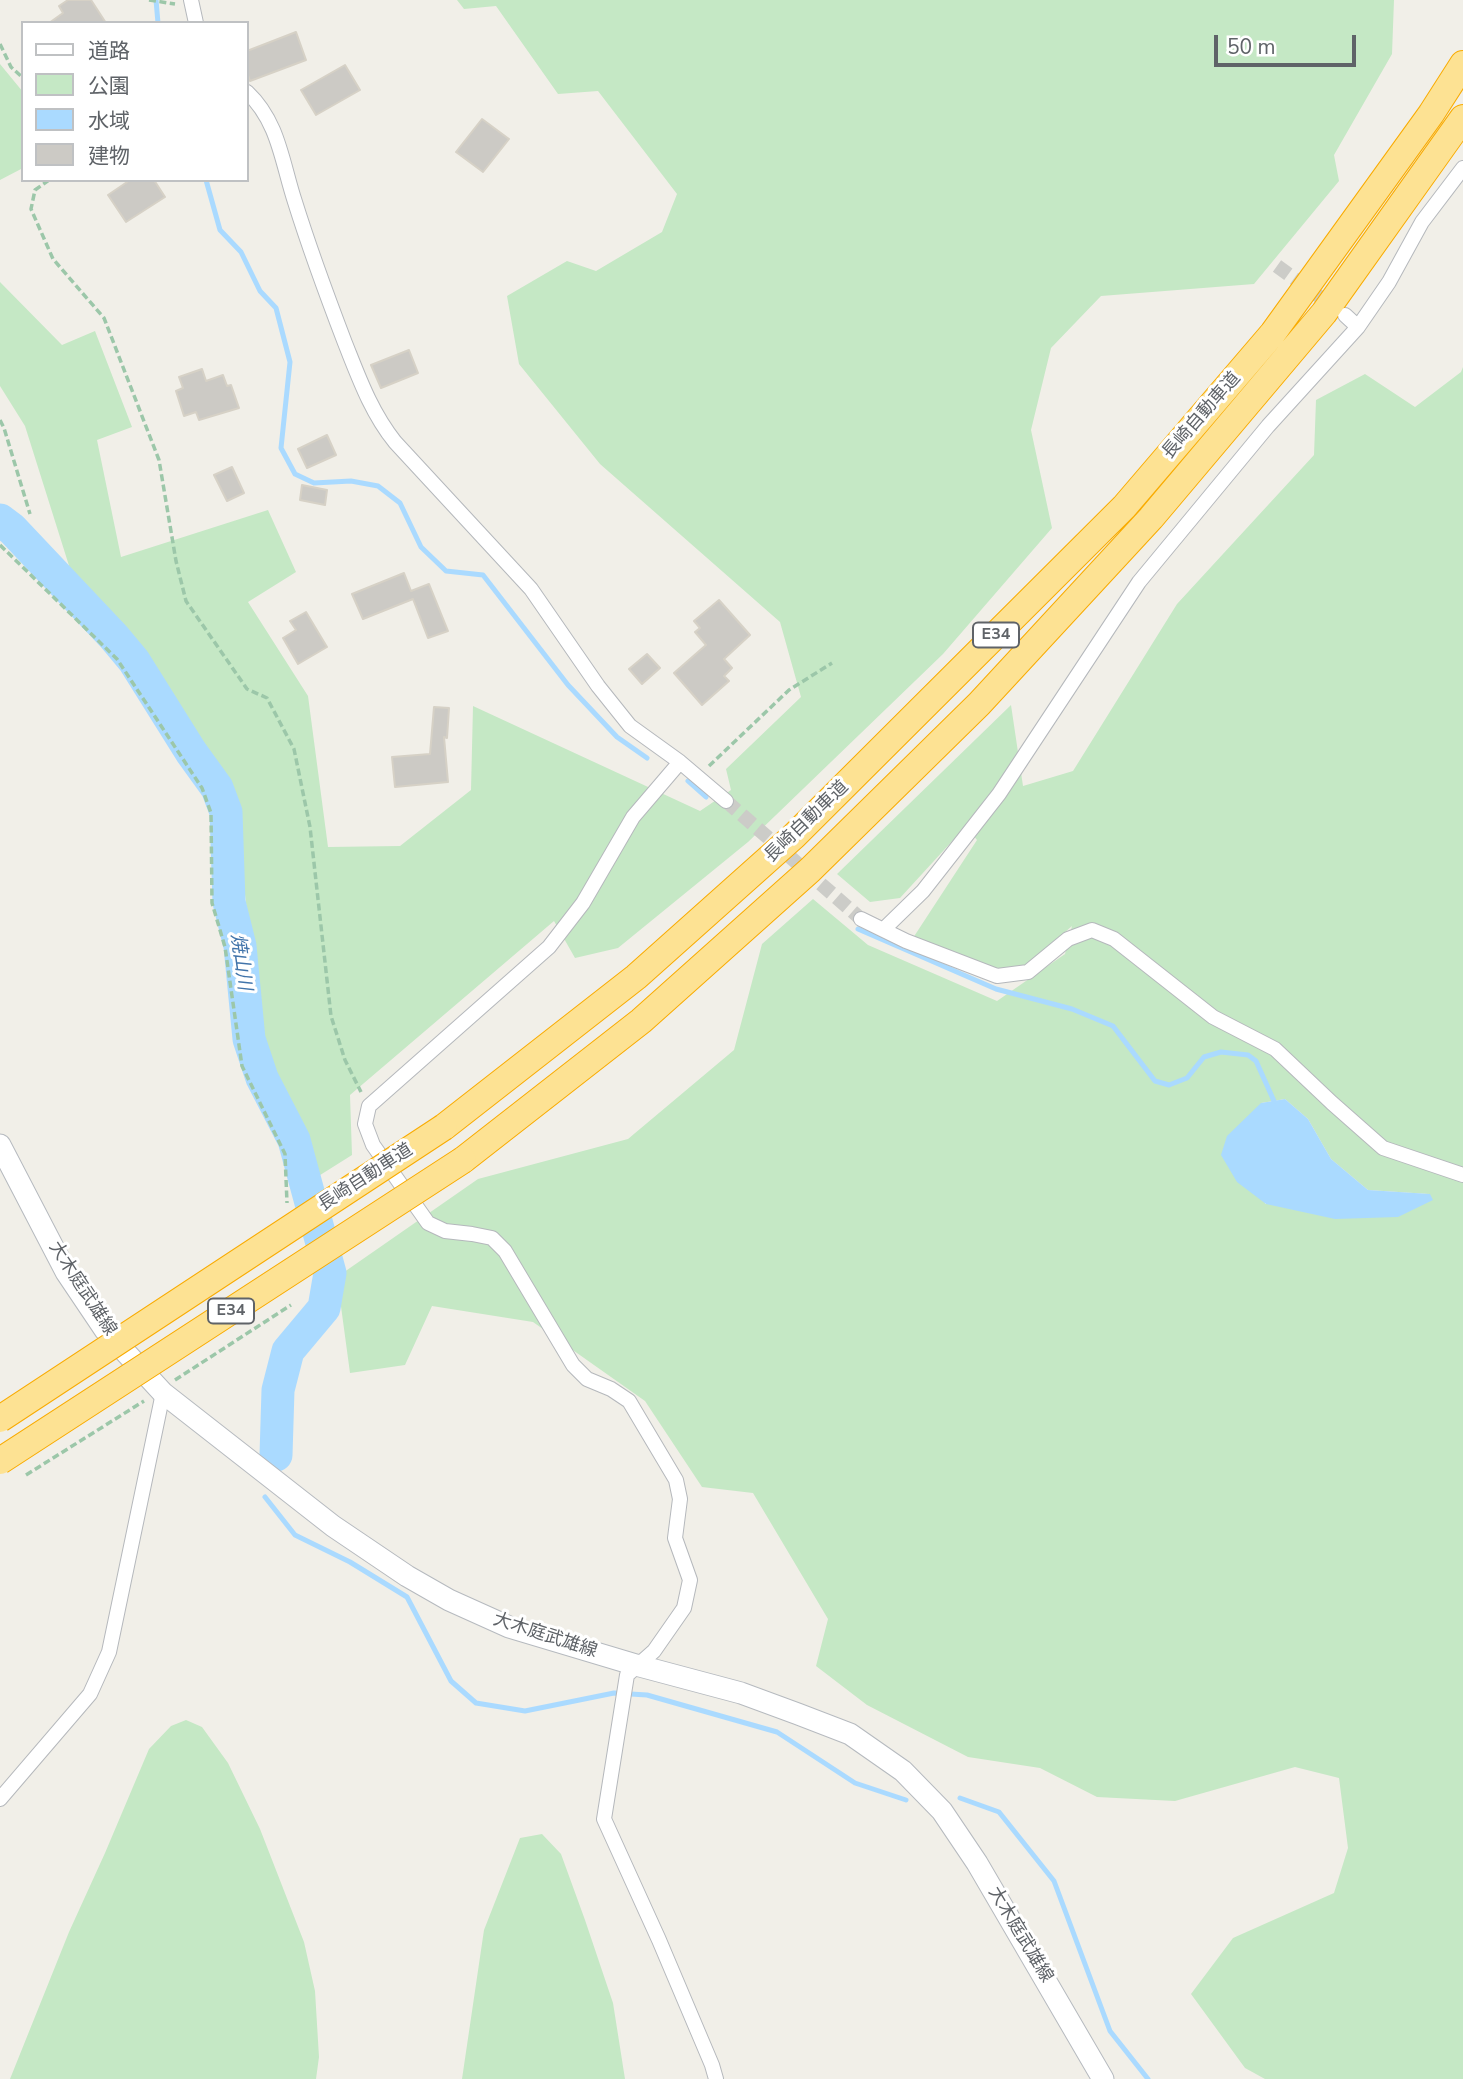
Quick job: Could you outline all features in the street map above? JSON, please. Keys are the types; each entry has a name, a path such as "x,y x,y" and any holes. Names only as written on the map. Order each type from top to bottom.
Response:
{"highway":[{"name":"長崎自動車道","path":"0,1419 444,1127 636,976 794,836 1124,507 1273,332 1431,114 1463,64"},
{"name":"長崎自動車道","path":"0,1461 463,1160 641,1021 810,870 979,704 1151,518 1324,313 1463,118"}],"main road":[{"name":"大木庭武雄線","path":"0,1145 66,1272 105,1330 163,1393 333,1526 407,1576 449,1600 509,1627 741,1693 850,1734 903,1771 942,1811 978,1863 1104,2079"}],"street":[{"path":"191,0 196,21"},
{"path":"248,93 272,126 283,153 293,196 320,279 379,423 531,589 598,686 630,726 680,762 726,801"},
{"path":"884,929 922,891 999,794 1139,582 1268,426 1358,327 1389,282 1422,222 1463,169"},
{"path":"1345,315 1358,327"},
{"path":"680,762 632,817 583,903 549,947 369,1106 365,1124 373,1144 428,1223 445,1231 492,1238 505,1251 573,1365 587,1379 611,1389 629,1401 676,1480 680,1500 675,1538 690,1580 684,1608 654,1651 627,1675 604,1819 664,1952 716,2079"},
{"path":"861,919 905,941 997,976 1028,972 1068,939 1092,930 1114,939 1213,1017 1275,1049 1383,1148 1463,1175"},
{"path":"0,1799 90,1694 109,1652 163,1393"}],"path":[{"path":"150,0 165,3"},
{"path":"0,44 11,67 21,76"},
{"path":"46,182 35,190 32,209 53,258 104,318 159,460 176,561 186,601 247,689 267,698 294,749 310,827 331,1016 345,1060 369,1106"},
{"path":"0,421 30,514"},
{"path":"0,545 117,659 202,788 211,813 212,903 225,947 242,1066 285,1154"},
{"path":"697,777 789,690 832,663"}],"green space":[{"path":"457,0 1394,0 1392,54 1334,155 1339,181 1254,284 1101,296 1051,348 1031,430 1052,528 943,654 748,842 618,948 575,958 554,921 350,1095 352,1155 317,1177 264,1063 235,806 126,632 71,572 25,426 0,386 0,282 62,345 95,331 132,427 97,440 121,557 268,510 296,572 248,602 308,696 328,847 400,846 471,790 473,706 700,811 731,790 726,769 801,697 780,622 600,464 519,364 507,296 567,261 596,271 662,232 677,194 598,91 558,94 496,6 464,9"},
{"path":"0,64 21,90 21,169 0,180"},
{"path":"1463,367 1463,2079 1265,2079 1245,2068 1191,1994 1233,1938 1334,1893 1348,1848 1339,1778 1295,1767 1175,1801 1097,1797 1040,1768 968,1757 867,1705 816,1666 828,1619 753,1493 702,1487 645,1401 533,1322 432,1306 405,1365 350,1373 337,1277 478,1179 628,1139 734,1050 762,944 813,899 868,945 997,1001 1065,954 1072,926 1025,967 999,969 913,938 977,840 966,826 900,898 870,902 837,874 1011,705 1023,786 1073,771 1177,604 1314,455 1316,400 1365,374 1415,407 1461,372","holes":["1285,1099 1308,1119 1331,1159 1368,1190 1429,1194 1265,1204 1261,1103"]},
{"path":"186,1720 202,1727 228,1763 260,1829 304,1942 315,1991 319,2057 316,2079 10,2079 69,1932 149,1749 171,1726"},
{"path":"542,1834 561,1854 585,1920 613,2003 625,2079 462,2079 484,1930 520,1838"}],"water":[{"path":"1285,1099 1308,1119 1331,1159 1368,1190 1430,1194 1433,1200 1398,1217 1335,1219 1266,1204 1237,1182 1221,1155 1227,1136 1261,1103"}],"building":[{"path":"68,0 91,0 105,21 52,21 63,13 59,6"},
{"path":"296,32 306,60 250,81 248,51"},
{"path":"345,65 360,90 316,115 301,90"},
{"path":"482,119 509,139 483,172 456,152"},
{"path":"127,182 155,182 165,197 126,222 108,195"},
{"path":"409,350 418,373 381,388 371,365"},
{"path":"202,369 206,381 223,375 227,386 231,385 239,408 199,420 196,412 184,416 176,391 183,388 179,377"},
{"path":"327,435 336,455 307,468 298,449"},
{"path":"232,467 244,493 227,501 214,475"},
{"path":"302,485 327,490 325,505 300,500"},
{"path":"404,573 411,591 429,584 448,631 428,638 413,599 363,619 352,594"},
{"path":"719,600 750,635 724,659 732,668 724,676 729,681 702,705 674,673 706,645 695,632 700,628 694,621"},
{"path":"306,612 327,647 298,664 283,638 296,630 290,621"},
{"path":"647,654 660,668 642,684 629,669"},
{"path":"434,707 449,708 447,738 444,737 448,782 395,787 392,757 430,754"}],"waterway":[{"path":"156,0 158,21"},
{"path":"207,182 220,230 241,252 260,291 276,308 290,362 281,448 295,474 314,483 351,481 378,486 400,503 421,547 446,571 483,575 568,685 617,737 647,758"},
{"name":"焼山川","path":"0,520 12,529 134,661 217,788 226,812 229,902 240,946 249,1039 262,1078 294,1140 330,1273 324,1308 288,1351 278,1390 276,1455"},
{"path":"688,781 706,797"},
{"path":"858,929 996,989 1072,1009 1113,1026 1155,1081 1169,1085 1187,1078 1204,1057 1221,1052 1248,1055 1256,1061 1274,1101"},
{"path":"265,1497 295,1535 350,1562 407,1597 451,1681 476,1703 525,1711 614,1693 647,1695 777,1732 855,1783 906,1800"},
{"path":"960,1798 999,1812 1054,1881 1110,2031 1148,2079"}],"tunnel":[{"path":"1277,266 1335,308"},
{"path":"726,801 861,919"}]}
